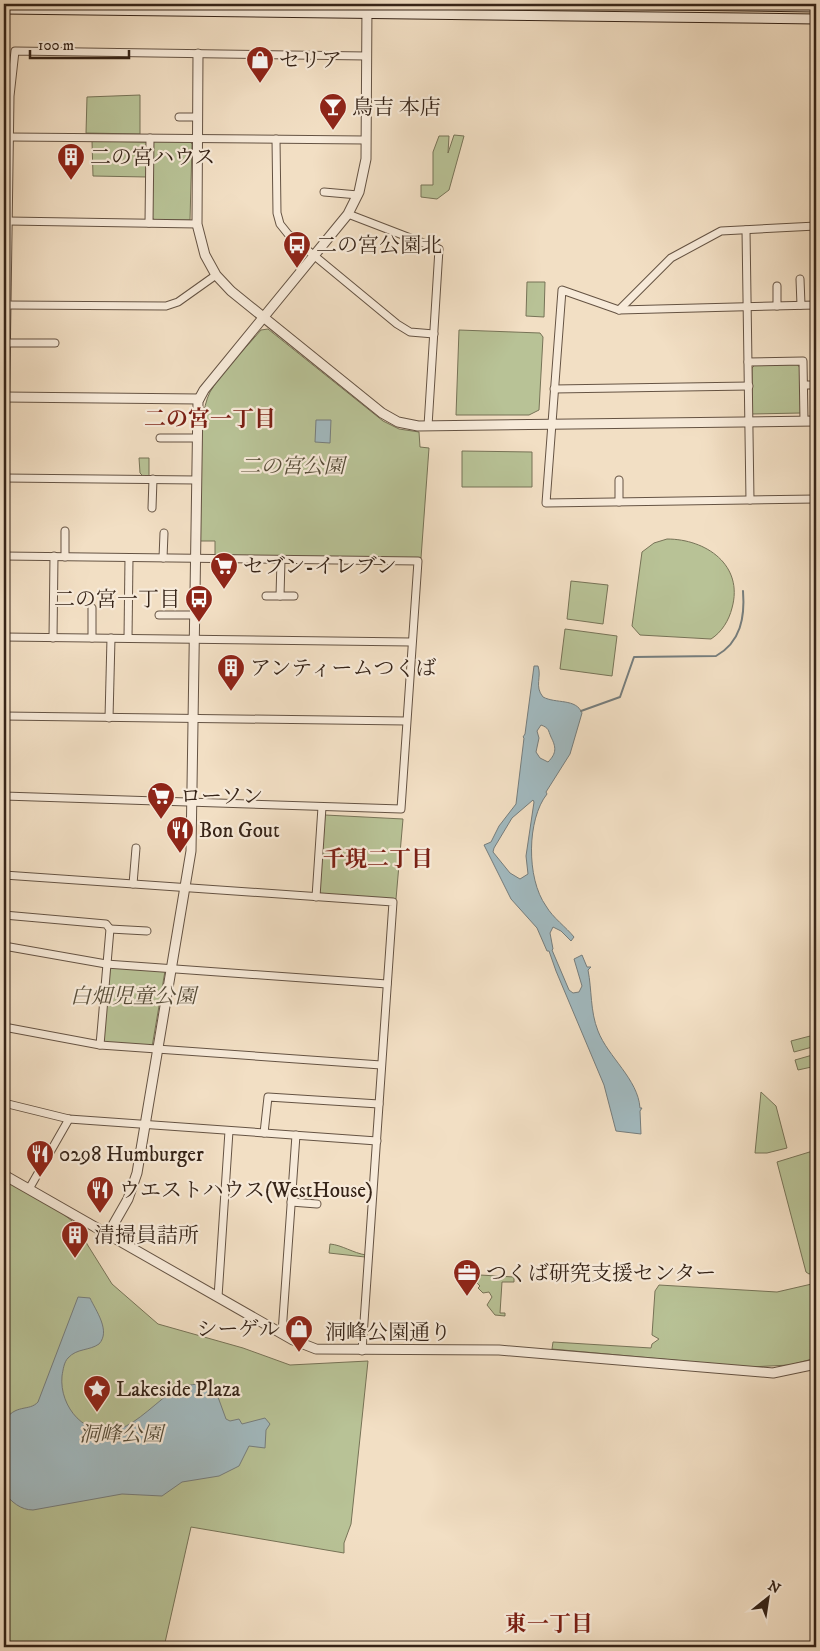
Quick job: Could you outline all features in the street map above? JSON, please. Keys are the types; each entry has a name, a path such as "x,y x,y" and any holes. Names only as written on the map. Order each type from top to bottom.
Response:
{"street":[{"path":"108,1234 134,1186 147,1125 191,851 196,438 199,399 348,214 358,195 364,171 367,4"},
{"path":"589,4 816,7"},
{"path":"622,4 622,17"},
{"path":"6,10 816,19"},
{"path":"4,508 9,137 10,96 15,51 366,56"},
{"path":"198,54 197,224 202,248 216,275 231,292 375,409 398,422 428,426 816,420"},
{"path":"179,117 198,117"},
{"path":"9,137 365,140"},
{"path":"149,223 150,138"},
{"path":"276,139 276,202 278,219 288,234 397,324 410,332 434,334"},
{"path":"324,192 358,195"},
{"path":"348,214 439,249 428,426"},
{"path":"8,221 197,224"},
{"path":"619,310 671,258 721,231 816,226"},
{"path":"746,230 750,500"},
{"path":"7,305 166,306 178,302 216,275"},
{"path":"800,279 801,305"},
{"path":"777,286 777,306"},
{"path":"816,305 619,310 562,290 546,503 816,499"},
{"path":"6,343 55,343"},
{"path":"748,362 803,361 804,421"},
{"path":"804,385 816,385"},
{"path":"554,389 749,386"},
{"path":"5,397 199,399"},
{"path":"160,438 196,438"},
{"path":"4,478 196,480"},
{"path":"152,508 153,479"},
{"path":"619,480 619,502"},
{"path":"65,531 65,557"},
{"path":"163,558 164,533"},
{"path":"4,556 418,561 400,809 4,796"},
{"path":"53,638 54,556"},
{"path":"128,638 129,558"},
{"path":"280,596 281,560"},
{"path":"266,596 294,596"},
{"path":"92,608 92,638"},
{"path":"159,615 194,615"},
{"path":"4,637 412,642"},
{"path":"109,718 110,638"},
{"path":"4,716 406,721"},
{"path":"316,897 322,807"},
{"path":"133,884 136,848"},
{"path":"4,875 393,902 380,1065 377,1141 362,1351"},
{"path":"4,915 106,924 110,929 100,1045"},
{"path":"110,929 147,931"},
{"path":"4,946 106,964 387,984"},
{"path":"4,1027 100,1045 380,1065"},
{"path":"264,1133 268,1097 379,1104"},
{"path":"4,1103 68,1119 377,1141"},
{"path":"29,1189 68,1119"},
{"path":"218,1297 229,1131"},
{"path":"282,1333 296,1135"},
{"name":"洞峰公園通り","path":"4,1175 282,1333 316,1349 362,1351 498,1350 773,1373 816,1364"},
{"path":"291,1202 317,1204"}],"green space":[{"path":"140,95 140,134 86,133 87,97"},
{"path":"454,135 464,136 449,190 437,199 421,197 421,185 433,185 433,152 439,136 449,136 448,153"},
{"path":"92,141 147,143 147,177 93,176"},
{"path":"155,141 190,142 192,144 190,220 154,220 152,217 152,144"},
{"path":"527,282 545,282 544,317 526,316"},
{"name":"二の宮公園","path":"268,329 383,421 399,429 419,432 420,447 429,448 421,558 215,556 215,541 200,541 200,464 202,422 205,405 210,392 228,368 261,330"},
{"path":"459,330 540,333 543,337 539,410 529,415 456,415"},
{"path":"797,364 800,368 801,413 752,414 752,368 755,365"},
{"path":"462,451 532,452 532,487 462,487"},
{"path":"139,458 149,458 149,476 143,476 140,473"},
{"path":"667,539 681,540 708,549 719,557 727,567 732,579 734,593 732,608 722,629 711,639 640,635 632,626 642,552 654,543"},
{"path":"571,581 608,585 603,624 567,619"},
{"path":"565,629 617,636 612,676 560,669"},
{"path":"325,815 403,819 396,899 322,895 319,891"},
{"name":"白畑児童公園","path":"110,967 165,971 152,1047 105,1043 102,1040 107,970"},
{"path":"814,1035 816,1046 794,1052 791,1041"},
{"path":"816,1054 816,1066 798,1070 795,1060"},
{"path":"761,1092 776,1106 787,1148 767,1153 755,1153"},
{"path":"816,1150 816,1272 809,1274 806,1272 777,1162"},
{"name":"洞峰公園","path":"4,1179 58,1210 81,1228 87,1244 112,1284 158,1324 243,1348 290,1365 368,1361 351,1524 344,1543 344,1553 191,1527 164,1647 4,1647"},
{"path":"330,1244 366,1255 365,1257 329,1253"},
{"path":"480,1275 514,1277 514,1282 502,1282 500,1313 505,1313 505,1316 495,1315 487,1305 492,1297 489,1292 483,1293 478,1288 480,1286 473,1279"},
{"path":"816,1283 816,1358 790,1365 750,1367 552,1349 553,1342 651,1348 652,1344 659,1339 652,1335 655,1291 659,1285 777,1292"}],"water":[{"path":"316,420 331,420 330,443 315,442"},
{"path":"534,666 538,666 539,689 543,697 575,705 582,713 570,754 546,792 547,794 540,805 536,818 532,849 532,865 535,880 539,894 549,910 574,937 571,941 561,931 553,927 550,933 552,950 569,990 573,993 579,992 582,986 574,959 582,955 587,967 591,967 588,970 595,1023 608,1050 634,1087 640,1108 642,1108 640,1111 641,1134 616,1131 604,1085 549,951 547,951 537,928 511,899 484,845 491,842 499,826 516,804 523,737 525,734","holes":["541,725 548,730 555,747 553,756 548,762 540,758 536,752 539,738 537,731","533,800 526,856 528,874 520,879 510,873 493,852 512,818"]},
{"path":"78,1297 90,1298 101,1321 104,1333 99,1344 75,1353 68,1358 65,1364 62,1388 70,1409 77,1418 86,1425 96,1429 107,1431 119,1429 141,1417 176,1389 193,1385 215,1385 221,1386 223,1389 218,1397 226,1419 230,1421 239,1419 242,1424 265,1418 270,1424 266,1430 265,1448 249,1446 239,1466 219,1476 182,1482 162,1496 122,1494 33,1510 24,1509 13,1502 4,1492 4,1422 13,1412 30,1407 38,1402"}],"waterway":[{"path":"581,711 620,697 634,657 716,656 731,644 740,628 743,610 743,591"}],"place":[{"name":"セリア","path":"260,84"},
{"name":"鳥吉 本店","path":"333,131"},
{"name":"二の宮ハウス","path":"71,181"},
{"name":"二の宮公園北","path":"297,269"},
{"name":"セブン-イレブン","path":"224,590"},
{"name":"二の宮一丁目","path":"199,623"},
{"name":"アンティームつくば","path":"231,692"},
{"name":"ローソン","path":"161,820"},
{"name":"Bon Gout","path":"180,854"},
{"name":"0298 Humburger","path":"40,1178"},
{"name":"ウエストハウス(WestHouse)","path":"100,1214"},
{"name":"清掃員詰所","path":"75,1259"},
{"name":"つくば研究支援センター","path":"467,1297"},
{"name":"シーゲル","path":"299,1353"},
{"name":"Lakeside Plaza","path":"97,1413"}],"district":[{"name":"二の宮一丁目","path":"210,418"},
{"name":"千現二丁目","path":"378,858"},
{"name":"東一丁目","path":"549,1623"}]}
